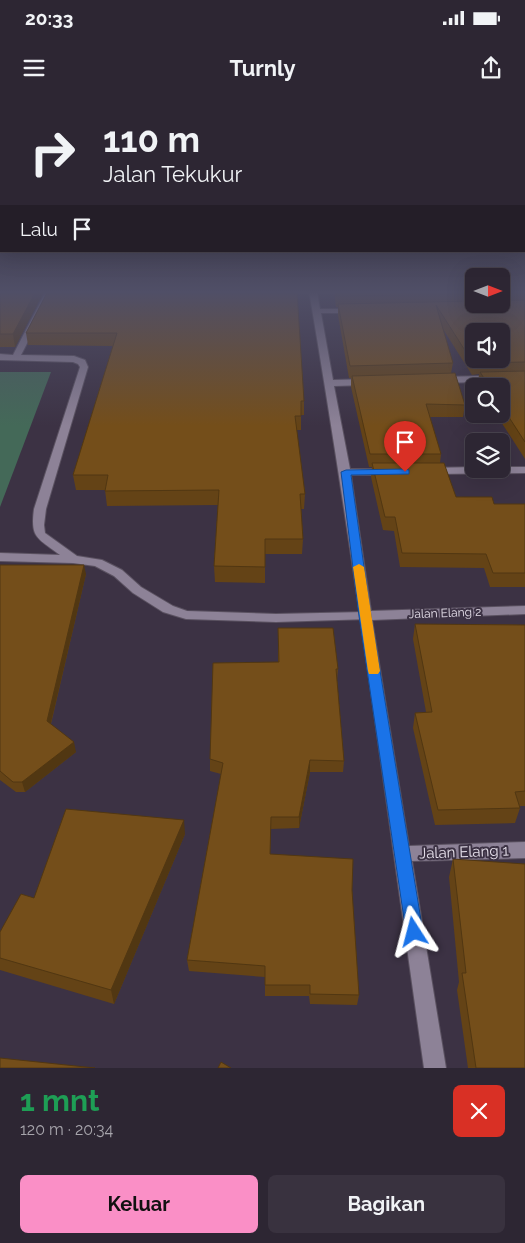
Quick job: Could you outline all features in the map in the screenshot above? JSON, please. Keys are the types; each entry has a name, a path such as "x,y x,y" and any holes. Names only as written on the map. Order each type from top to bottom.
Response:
{"street":[{"path":"16,356 26,336"},
{"path":"321,336 346,472 365,616 435,1068"},
{"path":"0,357 74,359 82,362 84,367 40,509 38,525 40,534 73,559"},
{"path":"427,381 525,378"},
{"path":"329,383 378,382"},
{"path":"415,472 525,470"},
{"path":"346,472 395,472"},
{"name":"Jalan Elang 2","path":"0,557 73,559 98,563 118,573 137,590 168,609 186,615 266,618 525,610"},
{"name":"Jalan Elang 1","path":"402,854 525,850"}],"green space":[{"path":"0,372 51,372 0,507"}],"building":[{"path":"116,336 300,336 304,401 301,401 301,416 295,416 305,494 300,494 303,539 265,539 265,567 214,566 219,490 105,491 108,475 73,475"},
{"path":"344,336 445,336 453,363 350,366"},
{"path":"456,336 465,336 465,350"},
{"path":"510,336 525,336 525,362 510,362"},
{"path":"525,371 525,442 510,419 510,378 484,378 480,372"},
{"path":"455,373 465,405 426,404 441,454 370,454 352,376"},
{"path":"372,463 444,463 456,497 492,497 494,504 525,504 525,573 493,573 486,554 402,553 395,517 385,517"},
{"path":"0,565 84,565 47,721 74,742 22,782 13,782 0,771"},
{"path":"415,624 525,625 525,791 515,792 520,808 438,810 415,713 432,712"},
{"path":"278,628 333,628 338,669 336,669 344,761 310,760 299,817 271,817 270,854 353,859 352,890 359,995 310,994 310,985 265,985 265,966 187,960 223,763 210,759 213,663 279,662"},
{"path":"66,809 184,820 111,990 0,958 0,932 21,894 34,898"},
{"path":"453,859 525,864 525,1068 476,1068 462,973 466,973"},
{"path":"0,1058 95,1068 0,1068"},
{"path":"221,1062 231,1068 218,1068"}],"slow traffic":[{"path":"359,567 374,671"}],"route":[{"path":"405,472 346,472 365,616 414,932"}]}
